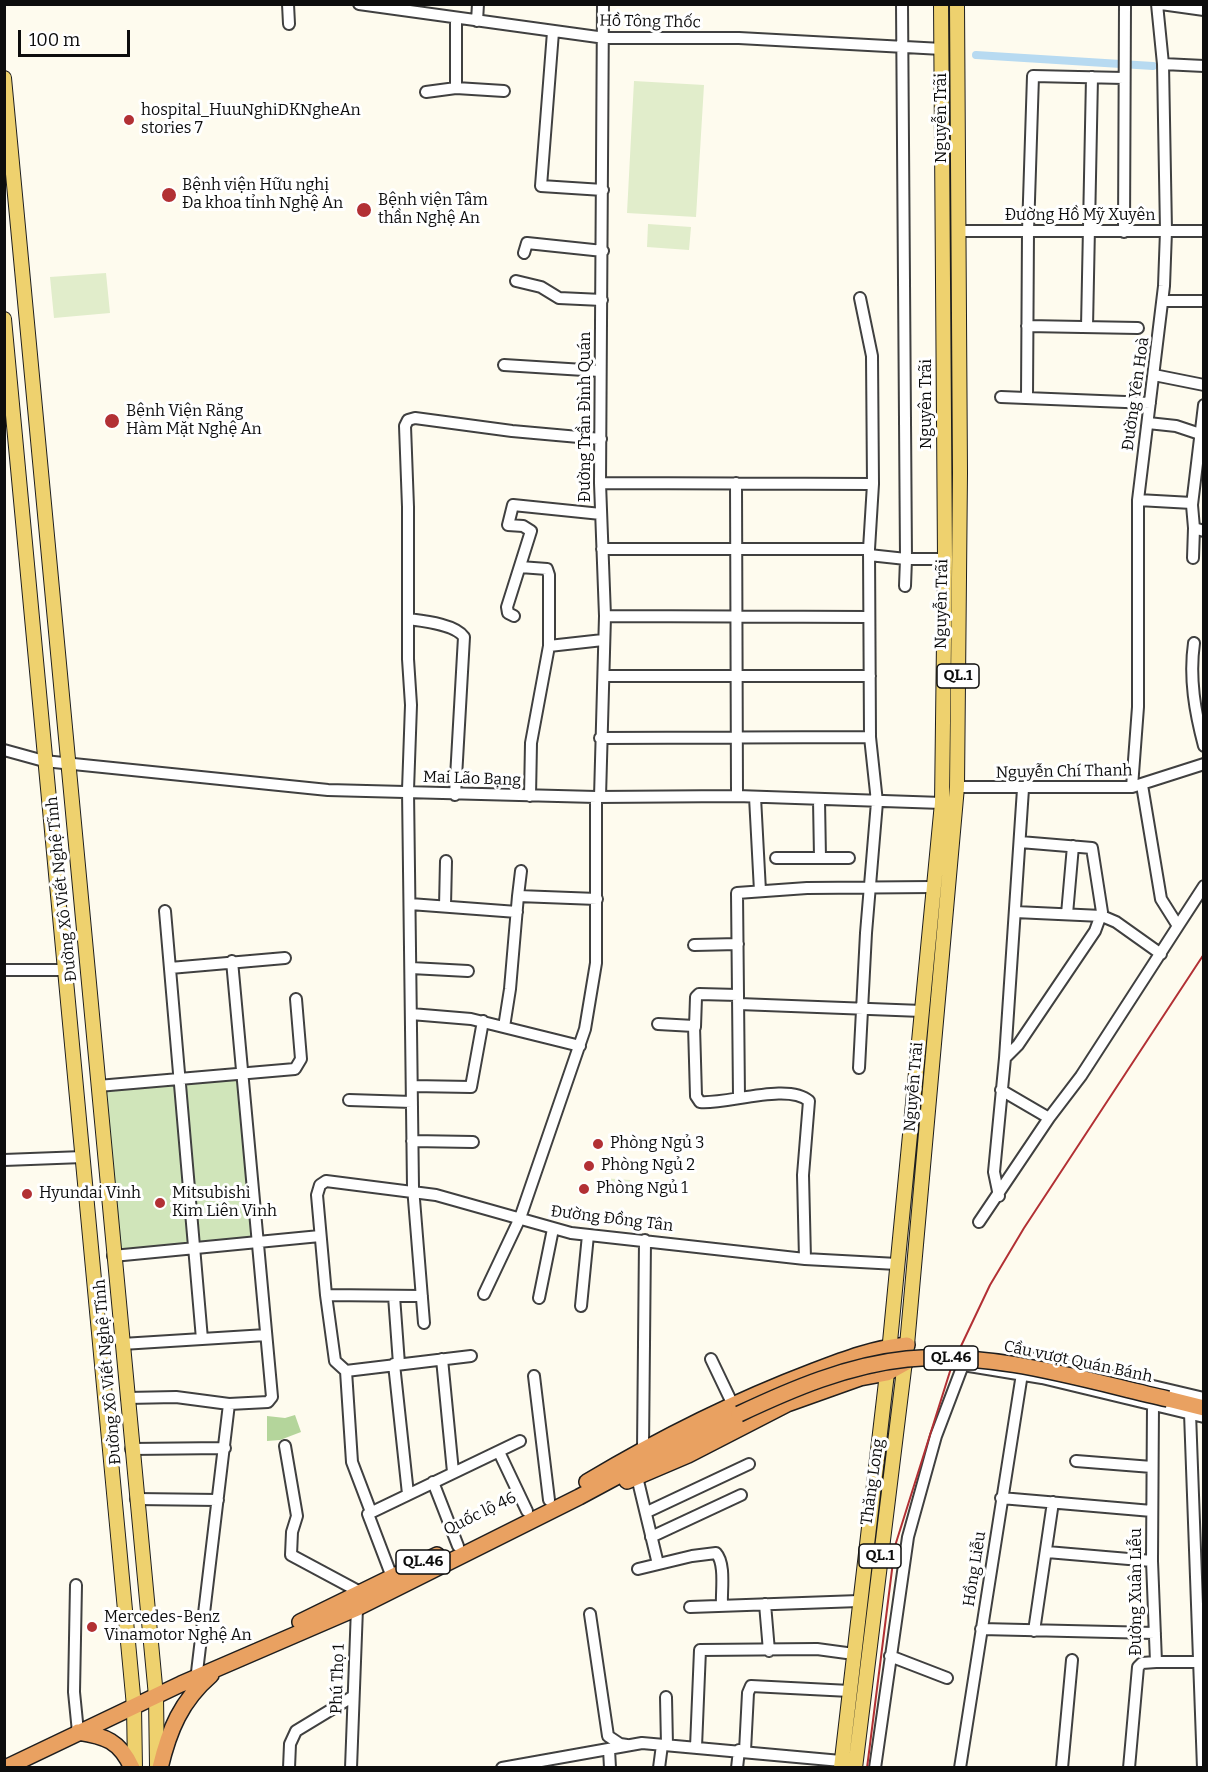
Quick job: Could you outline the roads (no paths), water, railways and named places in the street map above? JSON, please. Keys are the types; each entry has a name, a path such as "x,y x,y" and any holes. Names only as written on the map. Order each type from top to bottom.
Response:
{"highway":[{"path":"580,1491 643,1449 736,1410 776,1386 864,1352 889,1346 907,1345"},
{"name":"Cầu vượt Quán Bánh","path":"736,1410 847,1370 882,1362 930,1358 1002,1364 1160,1401"},
{"path":"580,1491 637,1477 688,1455 787,1404 860,1378 887,1373 905,1363"},
{"name":"QL.46","path":"1160,1401 1197,1411"},
{"name":"Quốc lộ 46","path":"5,1767 181,1684 357,1608 531,1515 670,1448 736,1410"},
{"name":"Quốc lộ 46","path":"181,1684 223,1656 458,1546 531,1515 549,1500 580,1491"},
{"path":"159,1767 181,1707 200,1685 226,1665"},
{"path":"78,1732 114,1742 134,1767"}],"main road":[{"name":"Nguyên Trãi","path":"941,4 945,559 942,803"},
{"name":"Nguyễn Trãi","path":"907,1345 957,787 960,473 957,4"},
{"path":"942,49 959,50"},
{"name":"Đường Xô Viết Nghệ Tĩnh","path":"4,78 11,237 32,382 156,1696 159,1767"},
{"name":"Đường Xô Viết Nghệ Tĩnh","path":"4,319 7,383 134,1706 134,1767"},
{"path":"7,383 32,382"},
{"path":"942,803 957,787"},
{"name":"Nguyễn Trãi","path":"889,1346 942,803"},
{"path":"83,1158 104,1154"},
{"name":"Thăng Long","path":"841,1764 857,1692 907,1345"},
{"name":"Thăng Long","path":"855,1767 857,1692 854,1654 889,1346"},
{"path":"107,1442 131,1444"}],"street":[{"path":"288,4 289,24"},
{"name":"Hồ Tông Thốc","path":"359,4 424,9 456,18 605,38 739,38 942,49"},
{"path":"477,21 478,4"},
{"name":"Đường Trần Đình Quán","path":"484,1294 520,1218 580,1046 595,973 598,797 604,676 600,483 605,38 603,4"},
{"path":"902,4 905,586"},
{"path":"1124,232 1125,4"},
{"path":"1159,4 1203,10"},
{"name":"Đường Yên Hoà","path":"1159,4 1166,231 1163,301 1138,500 1137,786 1161,899 1178,926"},
{"path":"456,18 456,88"},
{"path":"553,32 541,186 603,190"},
{"path":"1162,64 1203,66"},
{"path":"1027,397 1032,76 1092,76 1124,70"},
{"path":"1087,327 1087,232 1092,76"},
{"path":"426,92 456,88 504,91"},
{"name":"Đường Hồ Mỹ Xuyên","path":"957,231 1203,231"},
{"path":"524,253 527,243 603,251"},
{"path":"516,281 541,287 559,298 602,300"},
{"path":"860,297 872,350 873,484 869,552 870,737 877,802 866,933 860,1068"},
{"path":"1163,301 1203,301"},
{"path":"1027,326 1138,328"},
{"path":"504,365 600,371"},
{"path":"1154,375 1203,386"},
{"path":"1001,397 1150,403"},
{"path":"1193,558 1199,529 1192,502 1203,405"},
{"path":"424,1323 412,1141 408,790 411,705 408,507 404,429 407,421 415,418 512,431 601,439"},
{"path":"1148,423 1176,426 1201,434"},
{"path":"600,483 873,484"},
{"path":"736,483 736,616 739,677 736,736 737,796"},
{"path":"1138,500 1192,502"},
{"path":"514,616 508,613 507,607 531,531 523,526 508,525 513,505 601,514"},
{"path":"602,549 736,548 869,552 906,559 945,559"},
{"path":"520,567 547,569 549,646 531,743 530,796"},
{"path":"604,616 869,617"},
{"path":"408,619 438,625 462,634 464,638 455,795"},
{"path":"549,646 603,640"},
{"path":"1194,643 1198,676 1196,716 1203,746"},
{"path":"604,676 870,676"},
{"path":"600,738 870,737"},
{"name":"Mai Lão Bạng","path":"4,750 44,761 328,790 408,790 455,795 737,796 942,803"},
{"name":"Nguyễn Chí Thanh","path":"957,787 1023,789 1137,786 1203,764"},
{"path":"999,1196 994,1172 1005,1058 1023,789"},
{"path":"755,797 760,891"},
{"path":"819,800 820,858"},
{"path":"1005,1058 1018,1045 1095,931 1102,916 1094,850 1090,847 1020,843"},
{"path":"1067,914 1073,846"},
{"path":"776,858 849,858"},
{"path":"445,906 446,861"},
{"path":"504,1027 510,989 520,871"},
{"path":"979,1222 999,1196 1049,1118 1081,1077 1203,886"},
{"path":"739,1096 736,895 739,892 871,887 933,888"},
{"path":"518,896 597,899"},
{"path":"410,904 517,912"},
{"path":"165,911 196,1248 202,1339"},
{"path":"1015,912 1102,916 1116,922 1161,954"},
{"path":"694,945 738,944"},
{"path":"170,968 285,958"},
{"path":"127,1398 176,1397 229,1404 270,1400 232,961"},
{"path":"411,968 468,971"},
{"path":"4,970 65,970"},
{"path":"805,1259 803,1175 809,1101 797,1096 739,1096 704,1103 697,1100 694,1027 696,996 699,994 739,1000 863,1010 922,1011"},
{"path":"98,1086 242,1076 293,1070 300,1065 296,999"},
{"path":"411,1014 483,1021 580,1046"},
{"path":"412,1086 471,1087 483,1021"},
{"path":"658,1024 692,1024 694,1027"},
{"path":"1001,1090 1049,1118"},
{"path":"349,1100 412,1102"},
{"path":"412,1141 473,1142"},
{"path":"4,1160 83,1158"},
{"name":"Đường Đồng Tân","path":"320,1236 318,1188 326,1181 415,1192 520,1218 553,1229 588,1235 805,1259 897,1264"},
{"path":"539,1298 553,1229"},
{"path":"581,1306 588,1235"},
{"path":"113,1256 320,1236 335,1361 346,1371 352,1462 371,1512"},
{"path":"643,1449 645,1240"},
{"path":"326,1295 422,1296"},
{"path":"394,1296 396,1364 408,1494"},
{"path":"122,1344 266,1335"},
{"path":"346,1371 471,1356"},
{"path":"1021,1374 1023,1363 1029,1358 1203,1398"},
{"path":"442,1359 453,1472"},
{"path":"711,1359 736,1410"},
{"path":"875,1767 903,1565 918,1497 936,1436 963,1365 1160,1401"},
{"path":"1072,1385 1076,1368"},
{"name":"Hồng Liễu","path":"960,1767 1021,1374"},
{"path":"534,1376 549,1500"},
{"name":"Đường Xuân Liễu","path":"1129,1767 1138,1666 1142,1663 1156,1662 1152,1561 1152,1467 1160,1401"},
{"path":"197,1672 229,1404"},
{"path":"1197,1411 1203,1416"},
{"path":"1197,1411 1199,1662 1203,1767"},
{"path":"392,1577 368,1516 371,1512 520,1441"},
{"path":"131,1444 225,1448"},
{"path":"285,1446 297,1516 292,1532 291,1556 360,1592"},
{"path":"499,1452 531,1515"},
{"path":"1076,1461 1152,1467"},
{"path":"647,1512 749,1464"},
{"path":"637,1477 658,1564"},
{"path":"433,1482 458,1546"},
{"path":"651,1537 741,1495"},
{"path":"1001,1498 1152,1511"},
{"path":"136,1499 218,1500"},
{"path":"1034,1631 1053,1502"},
{"path":"1047,1552 1152,1561"},
{"path":"638,1569 716,1553 719,1557 721,1572 722,1606"},
{"path":"76,1585 74,1692 78,1732"},
{"name":"Phú Thọ 1","path":"351,1767 352,1697 360,1592"},
{"path":"690,1607 859,1601"},
{"path":"765,1604 769,1651"},
{"path":"590,1614 608,1736 620,1744 742,1751 841,1764"},
{"path":"981,1629 1155,1633"},
{"path":"696,1747 699,1651 817,1649 854,1654"},
{"path":"890,1656 947,1678"},
{"path":"1062,1767 1072,1660"},
{"path":"1156,1662 1199,1662"},
{"path":"736,1767 742,1751 748,1693 751,1686 857,1692"},
{"path":"289,1767 290,1744 296,1731 352,1697"},
{"path":"659,1767 665,1745 666,1697"},
{"path":"502,1767 557,1764 630,1745"},
{"path":"609,1749 610,1767"}],"waterway":[{"path":"976,55 1153,66"}],"railway":[{"path":"867,1768 895,1546 952,1365 990,1285 1024,1228 1204,954"}],"place":[{"name":"hospital_HuuNghiDKNgheAn stories 7","path":"129,120"},
{"name":"Bệnh viện Hữu nghị Đa khoa tỉnh Nghệ An","path":"169,195"},
{"name":"Bệnh viện Tâm thần Nghệ An","path":"364,210"},
{"name":"Bệnh Viện Răng Hàm Mặt Nghệ An","path":"112,421"},
{"name":"Phòng Ngủ 3","path":"598,1144"},
{"name":"Phòng Ngủ 2","path":"589,1166"},
{"name":"Phòng Ngủ 1","path":"584,1189"},
{"name":"Hyundai Vinh","path":"27,1194"},
{"name":"Mitsubishi Kim Liên Vinh","path":"160,1203"},
{"name":"Mercedes-Benz Vinamotor Nghệ An","path":"92,1627"}]}
